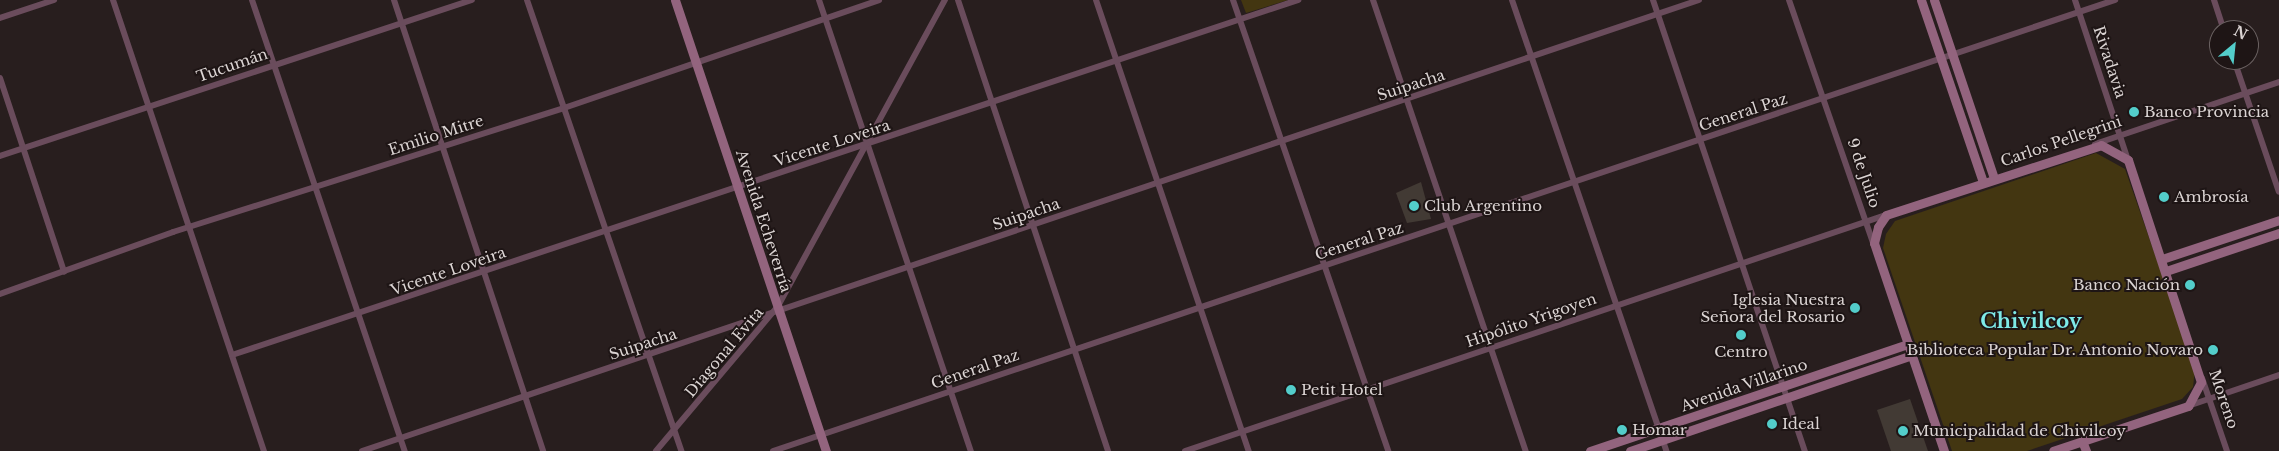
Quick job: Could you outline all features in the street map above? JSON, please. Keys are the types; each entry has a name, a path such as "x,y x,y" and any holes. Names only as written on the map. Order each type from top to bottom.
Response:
{"main road":[{"name":"Avenida Echeverría","path":"675,0 738,187 776,311 826,451"},
{"path":"1921,0 1982,182"},
{"path":"1934,0 1994,178"},
{"path":"2094,144 2113,149 2128,160"},
{"name":"Carlos Pellegrini","path":"1994,178 2094,144"},
{"name":"Rivadavia","path":"2128,160 2166,271"},
{"name":"Hipólito Yrigoyen","path":"1886,215 1994,178"},
{"path":"1874,244 1886,215"},
{"path":"2162,259 2279,220"},
{"path":"2166,271 2279,233"},
{"name":"9 de Julio","path":"1874,244 1944,451"},
{"name":"Moreno","path":"2166,271 2202,377"},
{"name":"Avenida Villarino","path":"1590,451 1908,344"},
{"name":"Avenida Villarino","path":"1630,451 1912,356"},
{"path":"2053,451 2073,448 2082,441 2188,406 2198,393 2202,377"},
{"path":"2082,441 2086,451"}],"street":[{"path":"0,18 54,0"},
{"path":"113,0 264,451"},
{"path":"252,0 405,451"},
{"path":"394,0 543,451"},
{"name":"Tucumán","path":"0,156 472,0"},
{"path":"527,0 681,451"},
{"path":"820,0 971,451"},
{"name":"Emilio Mitre","path":"0,294 317,187 564,108 880,0"},
{"name":"Diagonal Evita","path":"656,451 776,311 945,0"},
{"path":"958,0 1031,225 1108,451"},
{"path":"1096,0 1202,307 1249,451"},
{"path":"1233,0 1388,451"},
{"name":"Vicente Loveira","path":"232,355 360,314 483,271 1298,0"},
{"path":"1373,0 1526,451"},
{"path":"1512,0 1666,451"},
{"path":"1653,0 1805,451"},
{"name":"Suipacha","path":"362,451 524,394 649,356 1158,181 1532,59 1699,0"},
{"name":"9 de Julio","path":"1789,0 1874,244"},
{"name":"Rivadavia","path":"2075,0 2128,160"},
{"name":"General Paz","path":"774,451 2114,0"},
{"path":"2214,0 2221,20"},
{"path":"2237,70 2279,192"},
{"path":"0,78 64,272"},
{"name":"Carlos Pellegrini","path":"2094,144 2279,82"},
{"name":"Hipólito Yrigoyen","path":"1185,451 1368,391 1886,215"},
{"path":"2188,406 2279,375"},
{"name":"Moreno","path":"2202,377 2227,451"}],"shaded area":[{"path":"1241,0 1288,0 1246,13"},
{"path":"2096,153 2125,169 2195,369 2193,387 2182,399 2027,451 1952,451 1883,248 1886,234 1895,221"}],"building":[{"name":"Club Argentino","path":"1421,182 1431,219 1407,223 1396,193"},
{"name":"Municipalidad de Chivilcoy","path":"1910,399 1928,451 1891,451 1877,410"}],"place":[{"name":"Banco Provincia","path":"2134,112"},
{"name":"Ambrosía","path":"2164,197"},
{"name":"Club Argentino","path":"1414,206"},
{"name":"Banco Nación","path":"2190,285"},
{"name":"Iglesia Nuestra Señora del Rosario","path":"1855,308"},
{"name":"Centro","path":"1741,335"},
{"name":"Biblioteca Popular Dr. Antonio Novaro","path":"2213,350"},
{"name":"Petit Hotel","path":"1291,390"},
{"name":"Ideal","path":"1772,424"},
{"name":"Homar","path":"1622,430"},
{"name":"Municipalidad de Chivilcoy","path":"1903,431"}],"district":[{"name":"Chivilcoy","path":"2031,321"}]}
